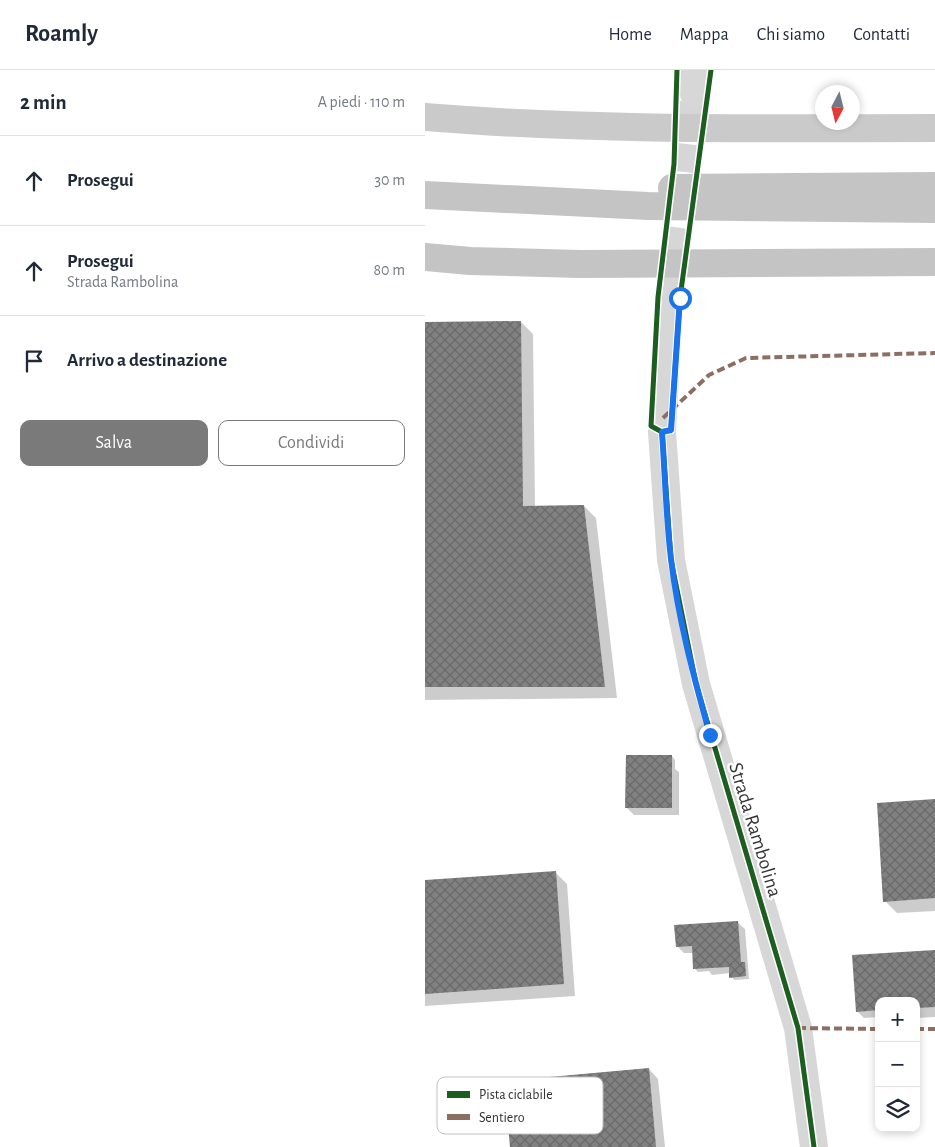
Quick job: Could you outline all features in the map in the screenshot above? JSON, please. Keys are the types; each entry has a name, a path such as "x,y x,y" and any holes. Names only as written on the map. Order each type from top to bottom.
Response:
{"highway":[{"path":"487,199 565,190 935,186"},
{"path":"425,195 657,206 935,209"},
{"path":"425,256 470,261 590,264 935,262"}],"main road":[{"path":"425,117 515,125 710,128 935,128"}],"street":[{"name":"Strada Rambolina","path":"669,297 662,432 671,560 695,684 798,1028 814,1147"}],"building":[{"path":"521,321 523,506 584,505 605,687 425,687 425,322"},
{"path":"626,755 672,755 672,808 625,808"},
{"path":"935,799 935,898 883,902 877,803"},
{"path":"556,871 564,984 425,994 425,880"},
{"path":"738,921 741,962 745,962 746,976 729,978 729,967 693,969 692,946 676,947 674,925"},
{"path":"935,950 935,1007 920,1008 920,997 875,997 875,1010 856,1012 852,955"},
{"path":"649,1068 656,1147 510,1147 509,1134 603,1134 603,1077 549,1077"}],"tunnel":[{"path":"669,297 694,94"}],"marked path":[{"path":"663,418 709,375 746,358 935,353"},
{"path":"798,1028 875,1029"},
{"path":"920,1029 935,1029"}],"cycle path":[{"path":"677,70 674,164 658,297 651,426 662,432 671,430 680,298 711,70"},
{"path":"662,432 671,560 696,684 798,1028 814,1147"}],"route":[{"path":"680,298 674,361 671,430 662,432 666,500 671,560 695,684 710,735"}]}
